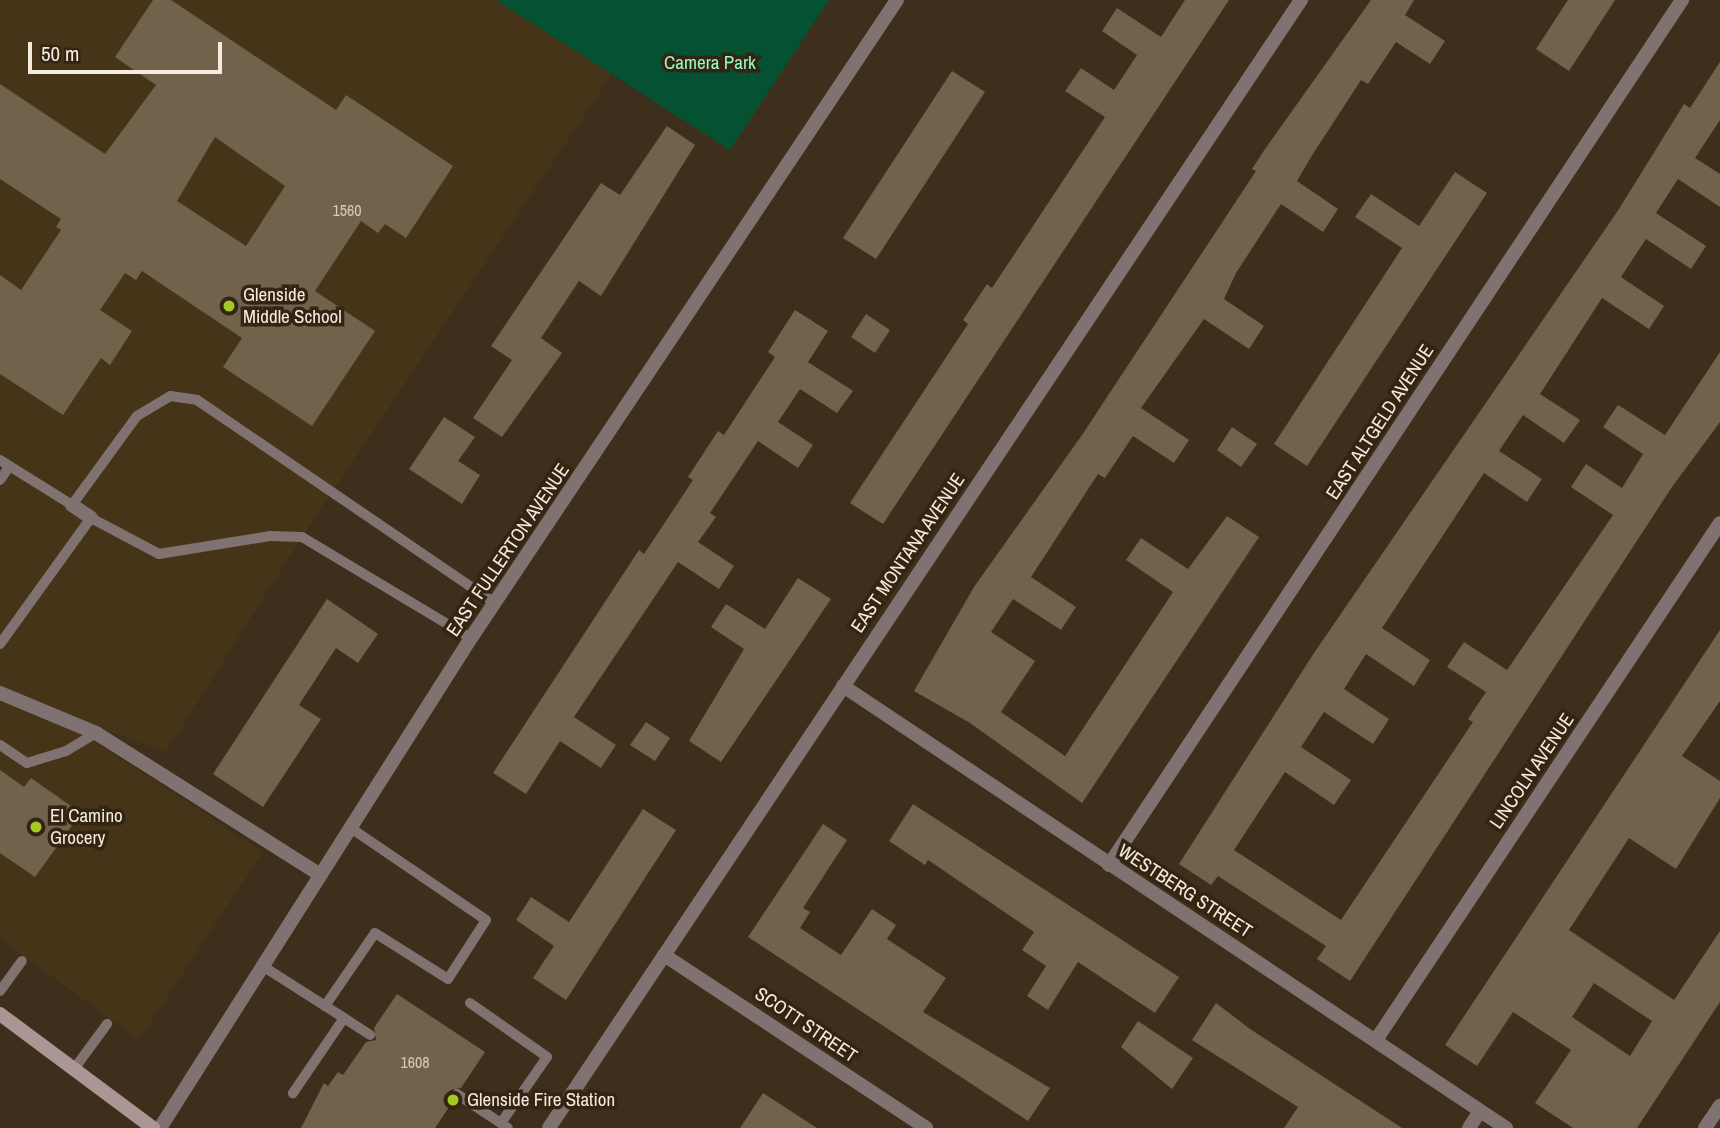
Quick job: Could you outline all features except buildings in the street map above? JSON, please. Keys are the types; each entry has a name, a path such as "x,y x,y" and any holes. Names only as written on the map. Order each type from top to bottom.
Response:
{"main road":[{"path":"0,1014 153,1128"}],"street":[{"name":"EAST FULLERTON AVENUE","path":"160,1128 471,638 897,0"},
{"name":"EAST MONTANA AVENUE","path":"549,1128 1301,0"},
{"name":"EAST ALTGELD AVENUE","path":"1109,865 1682,0"},
{"path":"72,505 91,518"},
{"name":"LINCOLN AVENUE","path":"1376,1040 1720,523"},
{"name":"WESTBERG STREET","path":"843,686 1506,1128"},
{"path":"0,693 96,733 320,874"},
{"name":"SCOTT STREET","path":"664,955 926,1128"},
{"path":"1705,1128 1720,1106"},
{"path":"1469,1128 1480,1111"}],"lane":[{"path":"0,480 5,463 72,505 137,416 170,396 197,400 495,604"},
{"path":"0,644 91,518 159,554 177,555 270,536 302,537 471,638"},
{"path":"0,745 27,763 66,751 96,733"},
{"path":"325,1006 375,933 448,979 486,920 349,827"},
{"path":"0,991 22,961"},
{"path":"264,967 370,1035"},
{"path":"457,1094 505,1126 547,1057 470,1003"},
{"path":"293,1094 344,1018"},
{"path":"74,1069 107,1024"}],"shaded area":[{"name":"Glenside Middle School","path":"0,0 496,0 612,74 302,537 166,752 41,706 263,852 139,1040 0,939"}],"green space":[{"name":"Camera Park","path":"496,0 829,0 730,150"}],"place":[{"name":"Glenside Middle School","path":"229,306"},
{"name":"El Camino Grocery","path":"36,827"},
{"name":"Glenside Fire Station","path":"453,1100"}]}
